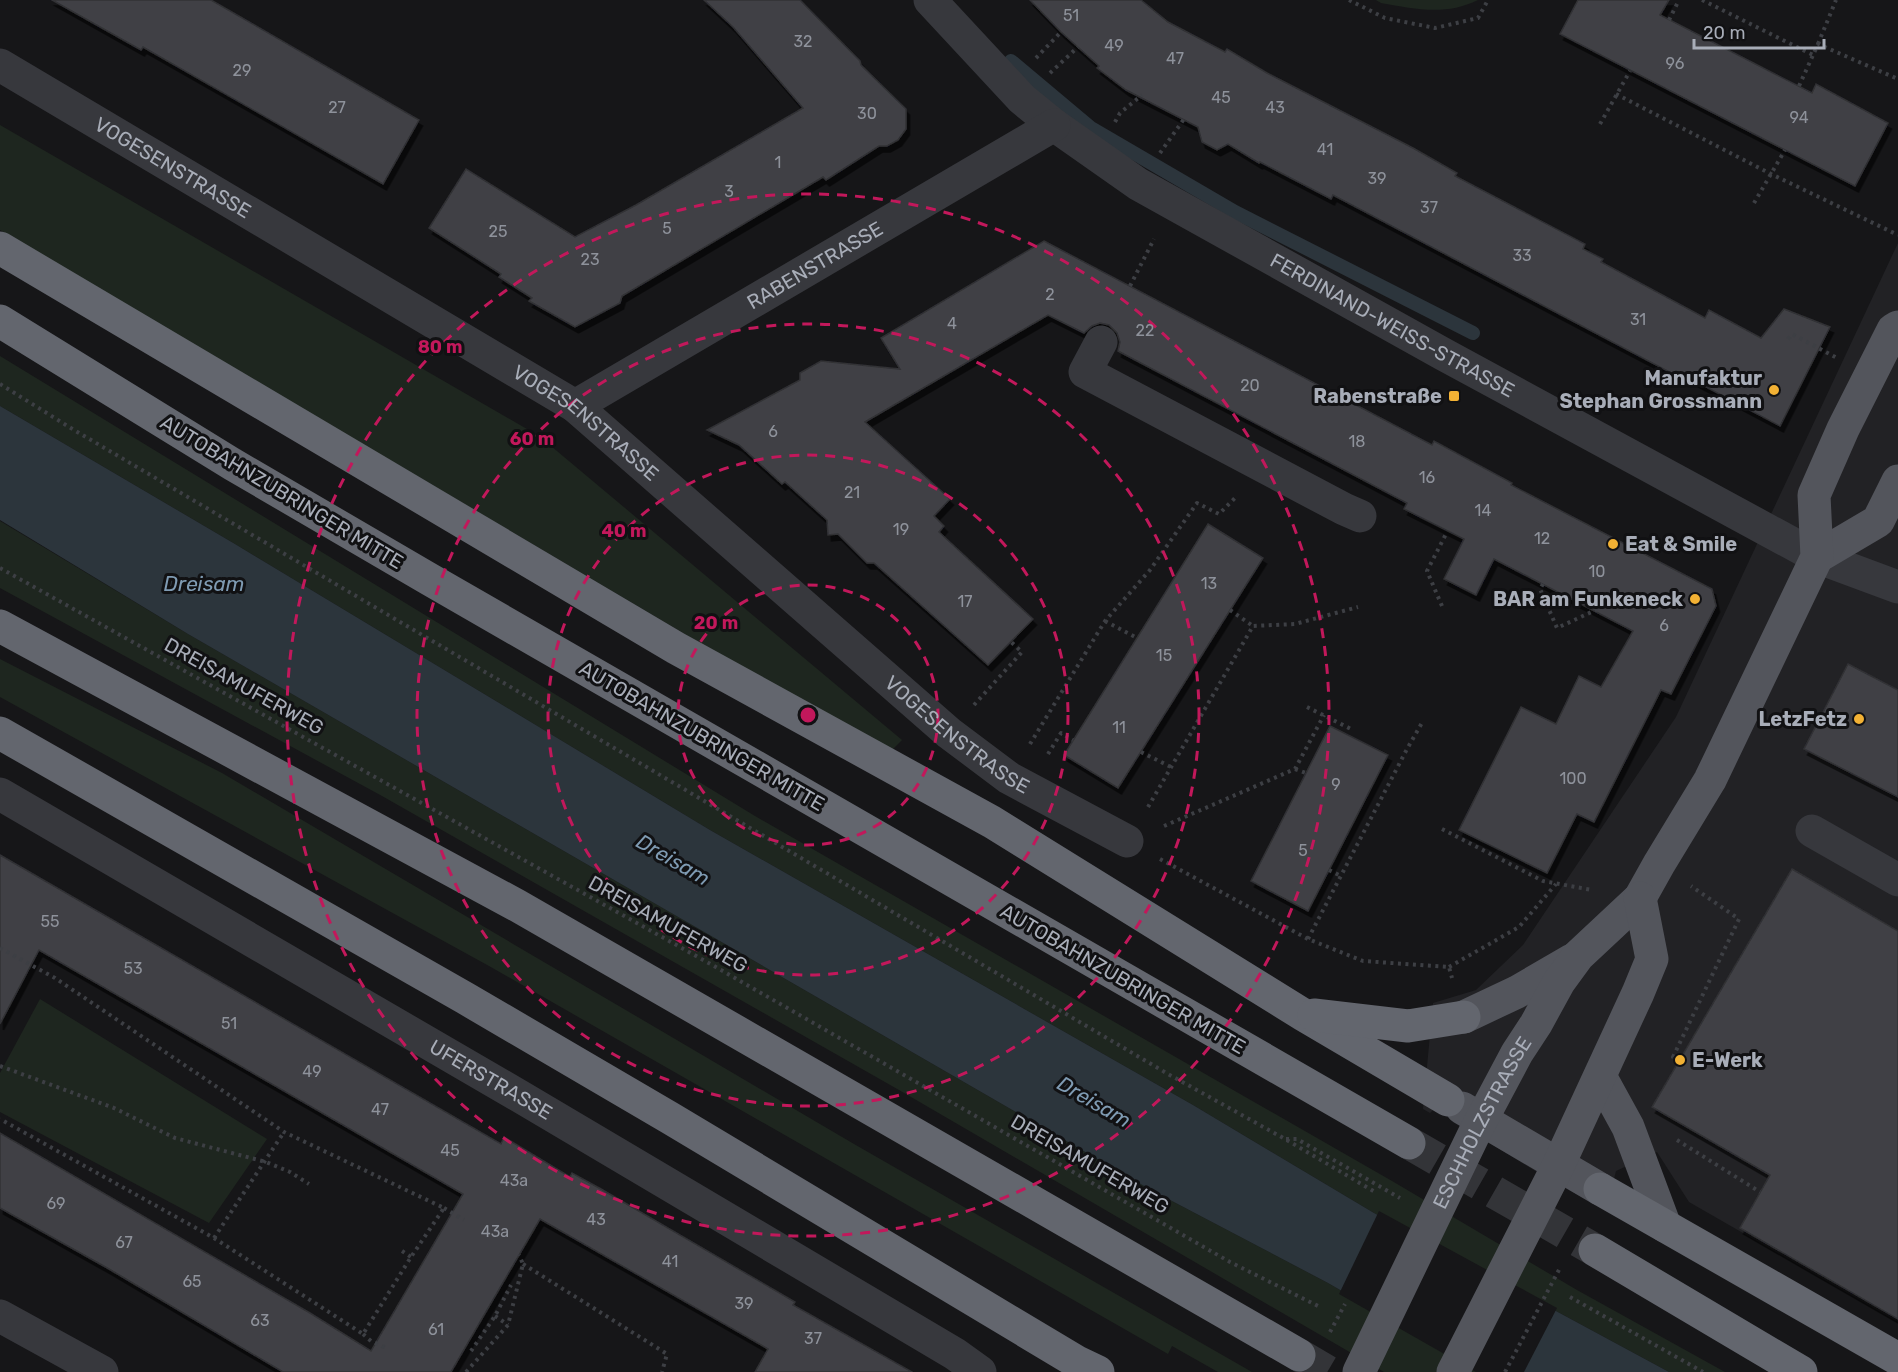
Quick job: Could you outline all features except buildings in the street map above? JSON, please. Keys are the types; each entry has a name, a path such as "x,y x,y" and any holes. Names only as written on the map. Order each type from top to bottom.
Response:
{"highway":[{"path":"0,248 676,648 992,822 1302,1014 1448,1100"},
{"name":"AUTOBAHNZUBRINGER MITTE","path":"0,321 232,464 429,579 1409,1143"},
{"path":"0,626 518,906 1299,1355"},
{"path":"0,733 475,1004 1067,1356 1098,1372"},
{"path":"1302,1014 1408,1026 1464,1017"},
{"path":"1600,1189 1898,1359"},
{"path":"1581,1253 1801,1372"}],"main road":[{"name":"ESCHHOLZSTRASSE","path":"1359,1372 1478,1126 1558,982 1578,956 1640,898 1710,780 1817,557 1814,495 1869,375 1893,330 1898,327"},
{"path":"1817,557 1878,521 1898,480"},
{"path":"1453,1372 1554,1173 1652,958 1640,898"},
{"path":"1464,1017 1517,992 1578,956"},
{"path":"1600,1076 1628,1127 1665,1226"},
{"path":"1448,1100 1478,1126 1554,1173 1600,1189"}],"street":[{"name":"FERDINAND-WEISS-STRASSE","path":"930,0 1022,99 1054,125 1138,184 1817,557 1898,587"},
{"name":"VOGESENSTRASSE","path":"0,64 575,406 949,733 1009,778 1127,841"},
{"name":"RABENSTRASSE","path":"575,406 1054,125"},
{"path":"1101,342 1085,372 1360,516"},
{"name":"UFERSTRASSE","path":"0,794 521,1097 955,1354 980,1372"},
{"path":"1812,831 1898,880"},
{"path":"0,1316 102,1372"}],"path":[{"path":"1349,0 1385,18 1435,28 1478,18 1488,0"},
{"path":"1669,20 1679,0"},
{"path":"1702,0 1813,55"},
{"path":"1798,86 1836,0"},
{"path":"1035,58 1061,32"},
{"path":"1818,44 1898,79"},
{"path":"1051,71 1078,47"},
{"path":"1600,124 1630,70"},
{"path":"1616,94 1771,174 1898,235"},
{"path":"1120,113 1142,95"},
{"path":"1163,149 1184,119"},
{"path":"1754,203 1785,150"},
{"path":"1130,286 1172,204"},
{"path":"1788,339 1792,334 1869,375"},
{"path":"0,384 74,430 1158,1068 1375,1192"},
{"path":"1009,778 1105,621 1150,570 1197,503 1219,514 1234,500"},
{"path":"1442,606 1427,571 1447,532"},
{"name":"DREISAMUFERWEG","path":"0,568 704,961 1230,1262 1320,1307"},
{"path":"1542,584 1540,590 1557,628 1598,609 1601,605"},
{"path":"1230,610 1254,626 1295,624 1358,607"},
{"path":"1105,621 1137,638"},
{"path":"1127,841 1254,626"},
{"path":"949,733 1022,652 1011,642"},
{"path":"1307,707 1353,730"},
{"path":"1127,841 1295,769 1324,715"},
{"path":"1308,939 1423,721"},
{"path":"1045,757 1061,733 1073,740"},
{"path":"1141,752 1171,767"},
{"path":"1295,769 1306,773"},
{"path":"1127,841 1308,939 1363,961 1449,967 1519,927 1557,883 1542,881 1442,829"},
{"path":"1659,864 1739,919 1673,1057 1680,1060"},
{"path":"1329,870 1341,876"},
{"path":"0,948 55,978 284,1132 444,1208 464,1220"},
{"path":"1449,967 1464,1017"},
{"path":"0,1066 114,1108 175,1138 266,1162 290,1172 309,1184"},
{"path":"0,1119 214,1238 371,1341 386,1348"},
{"path":"214,1238 284,1132"},
{"path":"1669,1135 1760,1192"},
{"path":"1285,1139 1297,1139 1401,1199"},
{"path":"363,1334 444,1208"},
{"path":"402,1251 411,1257"},
{"path":"1505,1372 1581,1253"},
{"path":"519,1255 523,1264 667,1354 662,1372"},
{"path":"466,1372 508,1325 523,1264"},
{"path":"471,1352 495,1316 511,1285"},
{"path":"1570,1297 1703,1372"},
{"path":"495,1316 508,1325"},
{"path":"1326,1323 1333,1327"}],"shaded area":[{"path":"1376,0 1478,0 1454,8 1430,10 1381,3"},
{"path":"0,125 539,436 902,740 888,754 0,230"},
{"path":"1898,243 1898,1322 1689,1202 1657,1152 1616,1171 1606,1210 1550,1180 1434,1109 1430,1113 1423,1109 1433,1003 1476,990 1523,945 1676,717"},
{"path":"0,356 755,816 1392,1181 1577,1290 1725,1372 1669,1372 1374,1213 1193,1105 710,830 235,544 0,406"},
{"path":"0,521 188,634 1151,1190 1328,1283 1482,1372 1384,1372 899,1090 382,796 0,588"},
{"path":"0,659 222,773 854,1144 1252,1372 1218,1372 1172,1346 1168,1354 489,966 0,697"},
{"path":"40,999 267,1139 209,1223 0,1112 0,1073"}],"water":[{"name":"Dreisam","path":"0,406 235,544 710,830 1193,1105 1374,1213 1669,1372 1482,1372 1328,1283 1151,1190 188,634 0,520"}],"pier":[{"path":"1379,1211 1557,1308 1524,1372 1476,1372 1339,1294"}],"waterway":[{"path":"1011,61 1091,128 1235,212 1473,333"}],"tunnel":[{"path":"1409,1143 1595,1250"},
{"path":"1299,1355 1328,1372"}],"place":[{"name":"Manufaktur Stephan Grossmann","path":"1774,390"},
{"name":"Rabenstraße","path":"1454,396"},
{"name":"Eat & Smile","path":"1613,544"},
{"name":"BAR am Funkeneck","path":"1695,599"},
{"name":"LetzFetz","path":"1859,719"},
{"name":"E-Werk","path":"1680,1060"}]}
